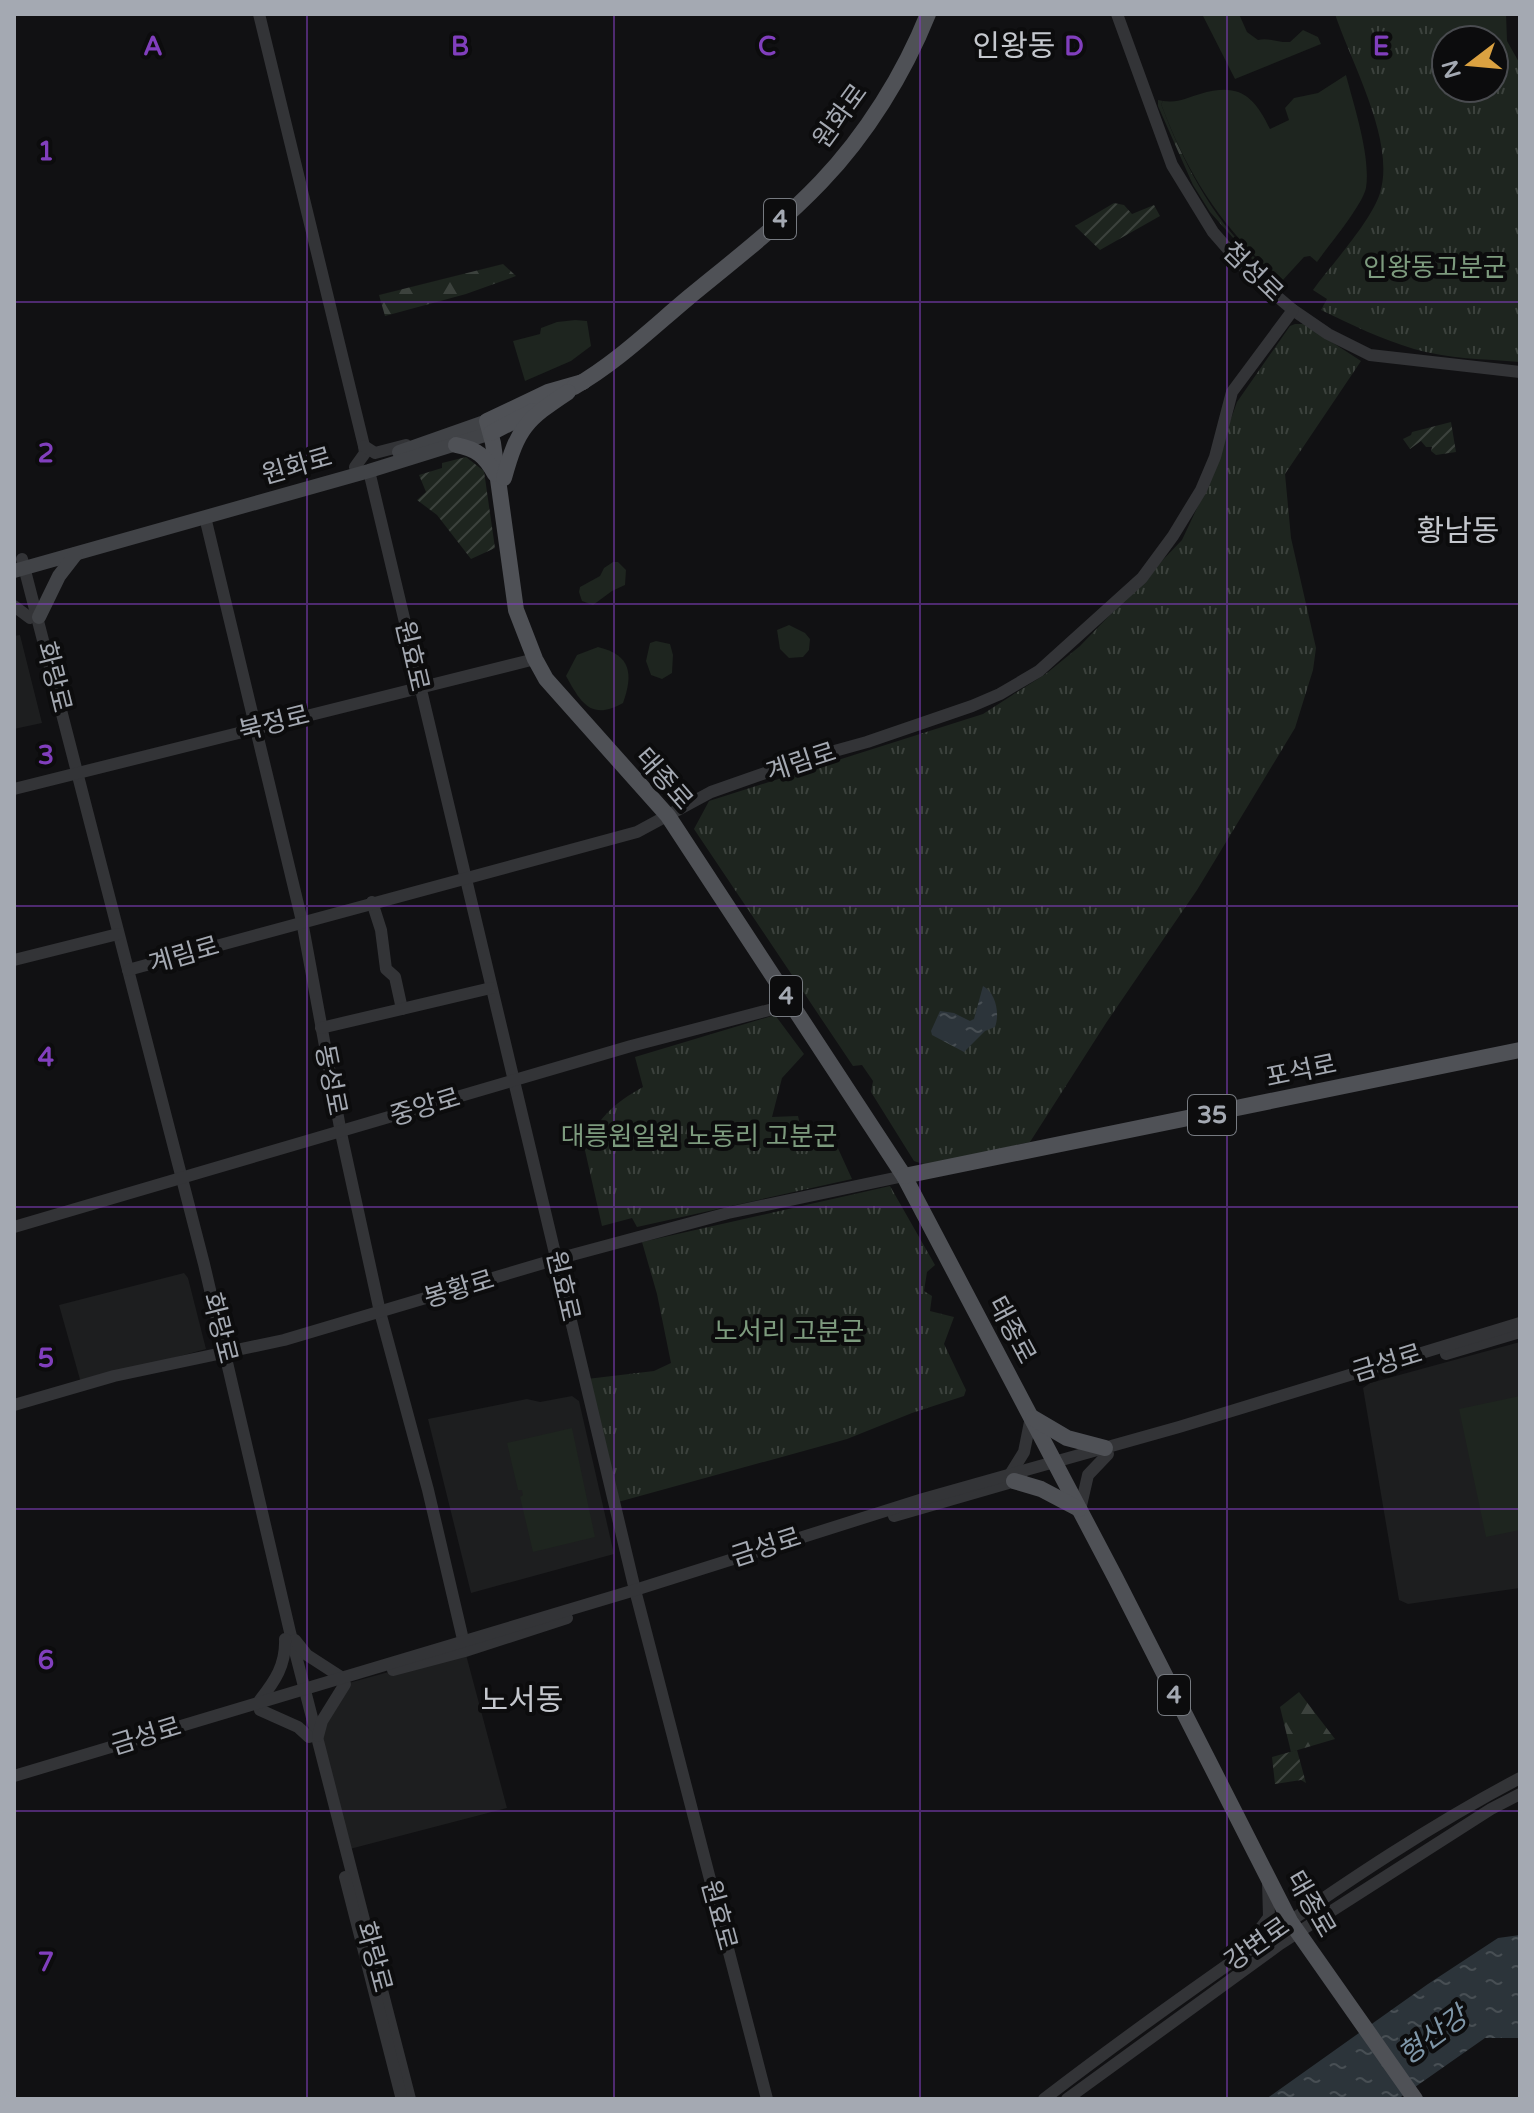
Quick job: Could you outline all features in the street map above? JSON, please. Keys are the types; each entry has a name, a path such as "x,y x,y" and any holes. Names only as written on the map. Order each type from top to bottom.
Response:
{"main road":[{"name":"원화로","path":"18,565 456,445 548,392 583,382 605,368 730,264 821,182 866,126 907,61 928,14"},
{"path":"501,478 513,447 530,418 583,382"},
{"name":"원화로","path":"18,565 76,554 205,517 362,469 431,442 492,426"},
{"name":"태종로","path":"492,426 522,606 520,616 535,659 559,696 668,816 904,1176 1057,1465 1297,1934 1415,2099"},
{"path":"456,445 481,453 501,478"},
{"path":"34,618 76,554"},
{"name":"포석로","path":"904,1176 1520,1050"},
{"path":"1031,1417 1067,1438 1106,1451"},
{"path":"1013,1477 1080,1510"}],"street":[{"path":"259,14 364,446 362,469"},
{"name":"첨성로","path":"1117,14 1172,165 1198,210 1247,271 1293,310 1328,334 1370,355 1520,372"},
{"name":"계림로","path":"128,970 637,832 711,792 802,760 867,742 1000,694 1039,671 1142,578 1201,490 1215,457 1232,392 1293,310"},
{"path":"364,446 375,453 417,442 431,442"},
{"name":"원효로","path":"362,469 419,687 636,1593 767,2099"},
{"name":"동성로","path":"205,517 302,921 341,1133 380,1312 428,1490 464,1646"},
{"name":"화랑로","path":"18,565 179,1180"},
{"path":"14,606 34,618"},
{"name":"북정로","path":"14,789 535,659"},
{"path":"372,902 381,930 386,969 395,977 402,1009"},
{"path":"14,960 114,935"},
{"name":"화랑로","path":"114,935 128,970 313,1738 410,2099"},
{"path":"321,1028 491,988"},
{"name":"중앙로","path":"14,1227 513,1080 792,1004"},
{"name":"봉황로","path":"14,1405 114,1376 284,1340 557,1259 728,1213 904,1176"},
{"name":"금성로","path":"1358,1376 1520,1323"},
{"name":"금성로","path":"14,1785 343,1680 464,1646 1013,1477 1520,1332"},
{"path":"1013,1477 1024,1452 1031,1417"},
{"path":"1080,1510 1088,1475 1106,1451"},
{"path":"288,1635 307,1655 343,1680 313,1738 259,1706 279,1675 288,1635"},
{"name":"금성로","path":"14,1776 133,1739 259,1706"},
{"name":"강변로","path":"1067,2099 1297,1934 1452,1816 1520,1778"},
{"name":"강변로","path":"1044,2099 1237,1958 1297,1934 1491,1809 1520,1794"},
{"path":"1237,1958 1269,1917 1268,1879"},
{"name":"화랑로","path":"365,1938 402,2099"}],"shaded area":[{"path":"20,635 42,723 14,729 14,636"},
{"path":"184,1273 188,1278 206,1349 81,1383 59,1305"},
{"path":"1520,1342 1520,1588 1408,1604 1399,1600 1363,1388 1370,1383"},
{"path":"572,1396 579,1401 614,1554 471,1593 428,1419 527,1399 540,1402"},
{"path":"465,1651 507,1808 346,1850 317,1739 345,1684"}],"green space":[{"path":"1202,14 1239,14 1247,32 1258,40 1290,42 1303,30 1318,37 1321,44 1235,79"},
{"name":"인왕동고분군","path":"1335,14 1506,14 1506,24 1430,24 1430,104 1510,104 1510,46 1520,64 1520,362 1453,357 1414,349 1321,310 1327,299 1313,290 1368,217 1380,193 1382,150 1370,102"},
{"path":"1346,75 1364,147 1366,188 1352,215 1317,262 1310,256 1304,257 1282,281 1225,222 1183,155 1161,104 1163,101 1178,101 1214,91 1235,91 1251,100 1270,129 1289,120 1285,108 1294,98 1318,93"},
{"path":"1158,100 1163,101 1161,104 1169,125 1199,187 1225,225 1255,258 1253,260 1210,212 1193,185"},
{"path":"1114,203 1124,205 1132,214 1154,205 1160,216 1100,250 1075,226"},
{"path":"503,264 516,276 466,294 385,316 379,295"},
{"path":"587,321 591,346 571,361 525,381 513,341 540,334 541,328 557,322"},
{"path":"1304,324 1361,361 1285,474 1291,538 1316,648 1313,670 1295,728 1197,890 1030,1142 926,1165 914,1161 871,1092 873,1081 862,1065 853,1066 694,829 709,801 983,714 1047,673 1080,646 1182,540 1206,489 1237,402 1290,326"},
{"path":"1451,422 1456,452 1436,455 1431,451 1432,447 1426,447 1421,441 1410,449 1403,439 1412,432"},
{"path":"466,457 484,471 495,548 471,559 437,515 417,500 426,492 419,475 442,468 442,463"},
{"path":"618,562 626,570 625,585 593,605 582,601 580,587 600,576 604,568"},
{"path":"789,625 810,639 809,650 803,657 789,658 780,649 777,630"},
{"path":"650,643 670,644 673,655 672,673 662,679 651,675 646,661"},
{"path":"598,647 618,655 628,675 623,703 603,710 582,701 566,676 577,655"},
{"name":"대릉원일원 노동리 고분군","path":"775,1015 804,1054 782,1078 772,1117 798,1116 806,1150 836,1144 852,1179 637,1227 632,1218 602,1226 584,1146 609,1111 643,1087 635,1057"},
{"name":"노서리 고분군","path":"890,1186 935,1265 927,1272 924,1291 932,1296 930,1311 954,1317 944,1344 966,1390 964,1396 847,1439 618,1502 587,1379 654,1371 671,1363 657,1294 642,1242"},
{"path":"1520,1396 1520,1530 1486,1537 1459,1409"},
{"path":"572,1428 595,1537 533,1552 520,1497 522,1490 518,1490 507,1443"},
{"path":"1299,1692 1335,1739 1291,1752 1280,1707"},
{"path":"1297,1750 1306,1783 1301,1780 1275,1784 1272,1757"}],"water":[{"path":"983,986 996,1004 995,1027 985,1031 964,1052 932,1035 940,1011 954,1013 970,1021 974,1019"},
{"name":"형산강","path":"1520,1935 1520,2038 1485,2038 1398,2099 1266,2099 1498,1938"}],"district":[{"name":"인왕동","path":"1014,46"},
{"name":"황남동","path":"1458,531"},
{"name":"노서동","path":"522,1700"}]}
